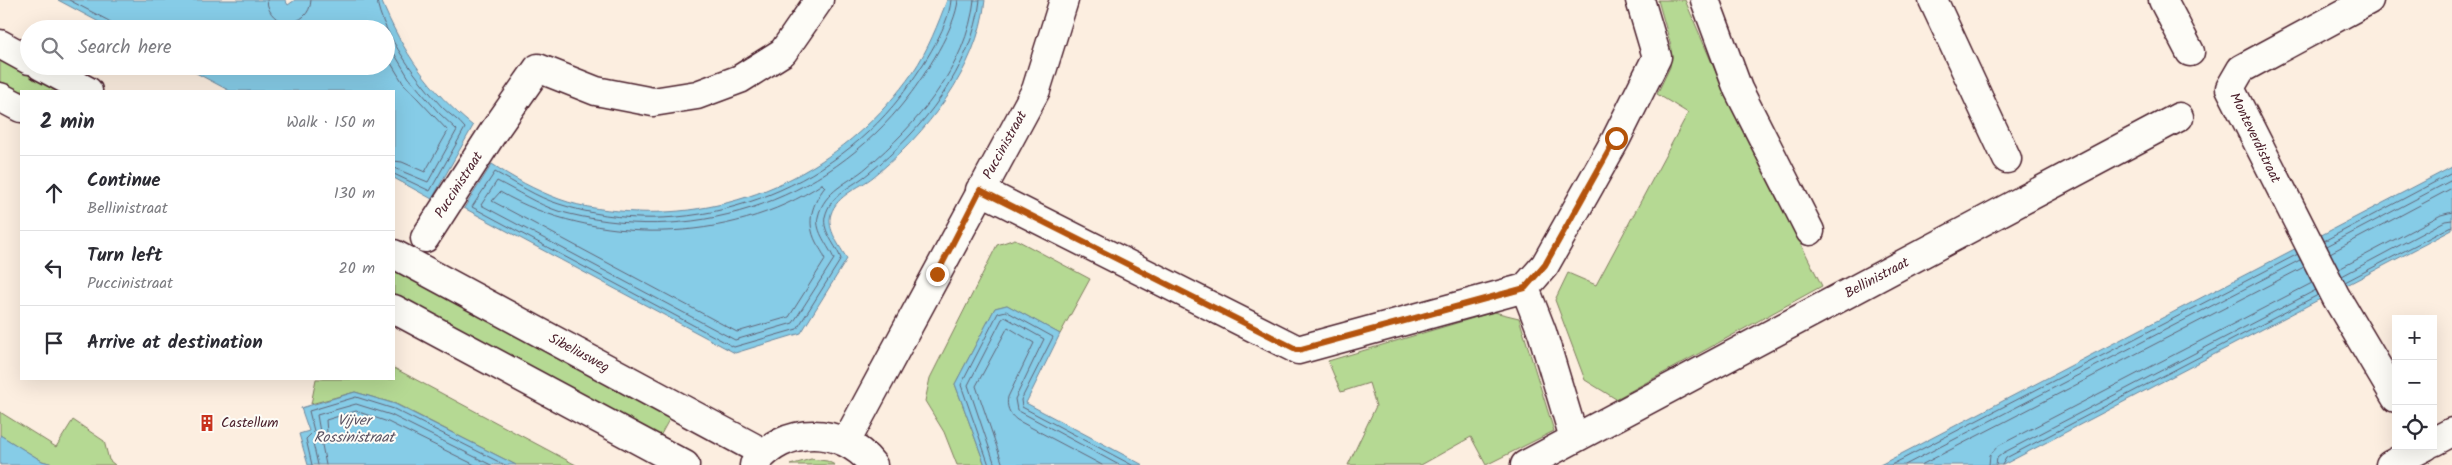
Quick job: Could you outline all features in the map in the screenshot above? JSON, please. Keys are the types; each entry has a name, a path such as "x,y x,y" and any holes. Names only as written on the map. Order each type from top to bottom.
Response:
{"street":[{"name":"Puccinistraat","path":"425,238 494,131 538,68 596,92 653,102 698,95 740,79 783,52 819,0"},
{"name":"Puccinistraat","path":"846,442 980,190 1036,90 1064,0"},
{"path":"980,190 1298,350 1525,288 1545,265 1616,138 1657,57 1640,0"},
{"path":"1705,0 1738,89 1810,231"},
{"path":"1932,0 2007,159"},
{"path":"2163,0 2190,52"},
{"name":"Monteverdistraat","path":"2369,0 2241,69 2230,88 2301,232 2336,297 2392,391"},
{"path":"0,44 20,55"},
{"path":"58,75 86,90"},
{"path":"0,97 20,107"},
{"name":"Bellinistraat","path":"1525,465 2178,117"},
{"name":"Sibeliusweg","path":"395,255 759,459"},
{"path":"1525,288 1542,332 1574,438"},
{"path":"395,310 685,465"},
{"path":"2437,440 2452,432"},
{"path":"759,459 790,438 804,435 833,437 846,442 864,455 873,465"},
{"path":"2390,465 2418,450"}],"green space":[{"path":"1658,0 1685,0 1723,89 1822,286 1616,399 1585,380 1555,300 1568,273 1596,285 1688,113 1657,94 1670,67 1671,46"},
{"path":"0,56 20,67 20,75 36,75 64,90 20,90 20,95 0,85"},
{"path":"1015,239 1090,279 1060,334 1007,305 995,308 955,384 985,465 957,465 944,432 925,401 930,378 997,245"},
{"path":"395,268 671,416 659,438 395,297"},
{"path":"1494,312 1519,318 1554,431 1486,465 1471,437 1421,465 1348,465 1376,406 1369,383 1341,392 1328,361"},
{"path":"395,369 576,465 516,465 396,404 355,392 311,404 316,380 395,380"},
{"path":"0,412 56,447 73,420 104,441 109,460 115,465 56,465 42,461 0,435"},
{"path":"811,459 827,461 835,465 790,465"}],"water":[{"path":"58,0 285,0 288,5 295,0 381,0 390,20 95,20"},
{"path":"947,0 985,0 980,26 972,51 946,98 912,141 873,177 843,197 834,207 830,226 847,259 801,333 735,353 464,208 492,164 524,183 550,195 578,205 607,210 637,212 678,211 718,205 756,194 793,178 827,157 859,133 888,104 918,64 932,37"},
{"path":"395,31 408,54 430,84 443,99 473,126 432,199 395,179 395,90 228,90 200,75 395,75"},
{"path":"2452,167 2452,230 2003,465 1880,465"},
{"path":"1007,305 1060,334 1026,403 1143,465 985,465 955,384 995,308"},
{"name":"Vijver Rossinistraat","path":"355,392 395,404 516,465 308,465 299,434 309,431 301,408"},
{"path":"0,435 42,461 56,465 0,465"}],"place":[{"name":"Castellum","path":"207,423"}],"route":[{"path":"937,274 980,190 1298,350 1525,288 1545,265 1616,138"}]}
